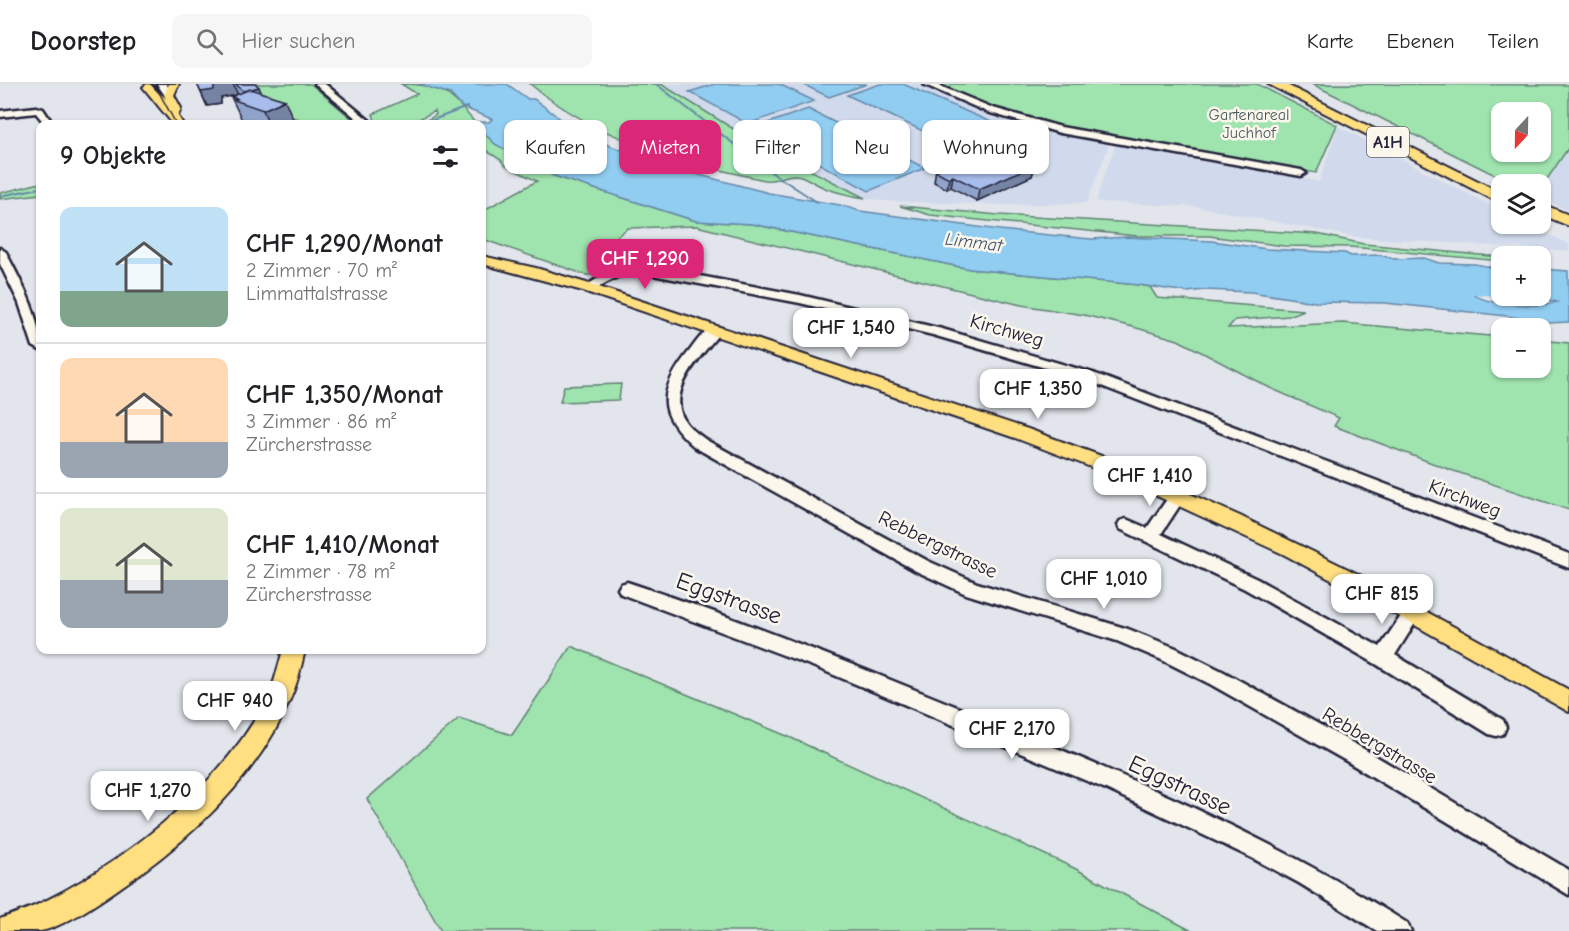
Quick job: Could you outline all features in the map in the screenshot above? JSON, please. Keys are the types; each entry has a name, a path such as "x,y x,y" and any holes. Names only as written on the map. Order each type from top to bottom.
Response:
{"highway":[{"name":"A1H","path":"1275,84 1491,193"},
{"name":"A1H","path":"1291,84 1491,184"},
{"path":"1551,213 1569,221"},
{"path":"1551,224 1569,232"}],"main road":[{"path":"153,85 175,120"},
{"path":"172,89 176,120"},
{"path":"486,261 526,269 588,288 1051,444 1178,496 1272,539 1413,612 1569,702"},
{"path":"6,931 58,910 117,874 162,840 206,800 263,729 288,679 293,654"}],"street":[{"path":"319,84 364,120"},
{"path":"927,84 999,113 1060,130 1301,173"},
{"path":"153,85 172,89"},
{"path":"0,114 36,110 40,111 46,120"},
{"path":"1,257 25,303 36,335"},
{"name":"Kirchweg","path":"588,288 616,273 647,270 800,299 938,332 1100,380 1569,561"},
{"name":"Rebbergstrasse","path":"709,330 683,369 672,401 681,426 701,444 922,566 972,589 1121,635 1169,654 1218,678 1355,755 1569,883"},
{"path":"1150,537 1178,496"},
{"path":"1126,525 1251,584 1383,658 1496,727"},
{"name":"Eggstrasse","path":"627,589 733,625 828,662 1137,792 1305,875 1399,931"},
{"path":"1383,658 1413,612"}],"shaded area":[{"path":"661,84 921,84 959,102 1010,120 922,120 922,174 1049,174 1049,132 1110,143 1087,202 1084,203 1006,205 882,201 865,198 818,174 821,174 821,120 733,120 733,129"},
{"path":"1338,126 1491,206 1491,234 1548,234 1569,244 1569,251 1551,250 1551,246 1493,246 1355,237 1197,207 1096,200 1116,143 1265,169 1319,182"},
{"path":"1569,147 1569,211 1551,203 1550,174"}],"green space":[{"path":"251,84 311,84 353,120 302,120 289,116 291,114"},
{"path":"401,84 427,86 445,93 460,105 473,120 427,120 436,115 435,111 417,120 375,120 373,114 417,94"},
{"path":"530,84 661,84 719,120 619,120 619,137 607,132 607,120 583,120"},
{"name":"Gartenareal Juchhof","path":"931,84 1257,84 1337,125 1316,173 1068,130 1049,125 1049,120 1032,120 1003,112"},
{"name":"Gartenareal Juchhof","path":"1312,84 1569,85 1569,147 1551,174 1493,174"},
{"path":"721,121 733,129 733,173 721,170"},
{"path":"486,135 504,149 504,165 501,160 486,151"},
{"path":"523,174 550,174 696,221 753,224 970,269 1139,285 1150,287 1157,298 1304,310 1289,316 1235,320 1228,328 1343,323 1491,336 1491,378 1551,378 1551,341 1569,343 1569,510 1448,469 1334,426 1339,418 1270,388 1178,340 1133,327 1084,315 1021,305 696,226 628,228 607,244 655,265 624,266 595,275 586,275 486,240 486,209 537,181"},
{"path":"738,174 818,174 865,198 830,190 796,175 765,180"},
{"path":"36,184 36,194 0,199 0,193"},
{"path":"900,206 999,215 1317,234 1364,244 1491,256 1491,260 1350,247 1284,246 1209,236 1137,236 930,215"},
{"path":"621,384 619,400 560,402 564,386"},
{"path":"571,646 787,736 1074,868 1192,931 441,931 367,799 459,718 512,735"}],"water":[{"name":"Limmat","path":"418,84 507,84 528,99 534,99 562,120 504,120 504,149 486,135 486,122 492,119 462,107 450,94"},
{"path":"715,84 779,84 814,101 759,120 741,120 689,92"},
{"path":"802,84 867,84 829,97"},
{"path":"880,84 903,84 986,120 922,120 922,131 910,125 910,120 900,120 847,95"},
{"path":"808,109 833,122 833,171 821,165 821,120 777,120"},
{"name":"Limmat","path":"607,144 619,149 619,174 696,174 769,193 840,205 860,211 1000,230 1091,239 1127,237 1212,241 1267,249 1345,253 1351,256 1380,255 1395,259 1424,258 1439,263 1475,264 1491,267 1491,290 1476,290 1474,294 1491,301 1491,306 1551,306 1551,304 1557,302 1551,300 1551,270 1568,271 1569,322 1551,323 1551,318 1519,318 1385,303 1315,302 1251,292 1205,290 1187,292 1139,285 970,269 752,224 696,221 550,174 607,174"},
{"path":"910,160 922,166 922,169 869,191 838,174 910,174"}],"building":[{"path":"197,84 217,84 214,85 214,90 201,92"},
{"path":"235,84 256,84 259,87 244,91"},
{"path":"250,89 285,100 263,110 231,97"},
{"path":"942,174 1014,174 979,189 953,176 949,178"}],"waterway":[{"path":"656,84 765,168 817,202"},
{"path":"433,120 467,107"},
{"path":"0,196 36,189"},
{"name":"Limmat","path":"1453,287 1491,290"}],"tram line":[{"path":"151,84 160,94 174,120"}]}
